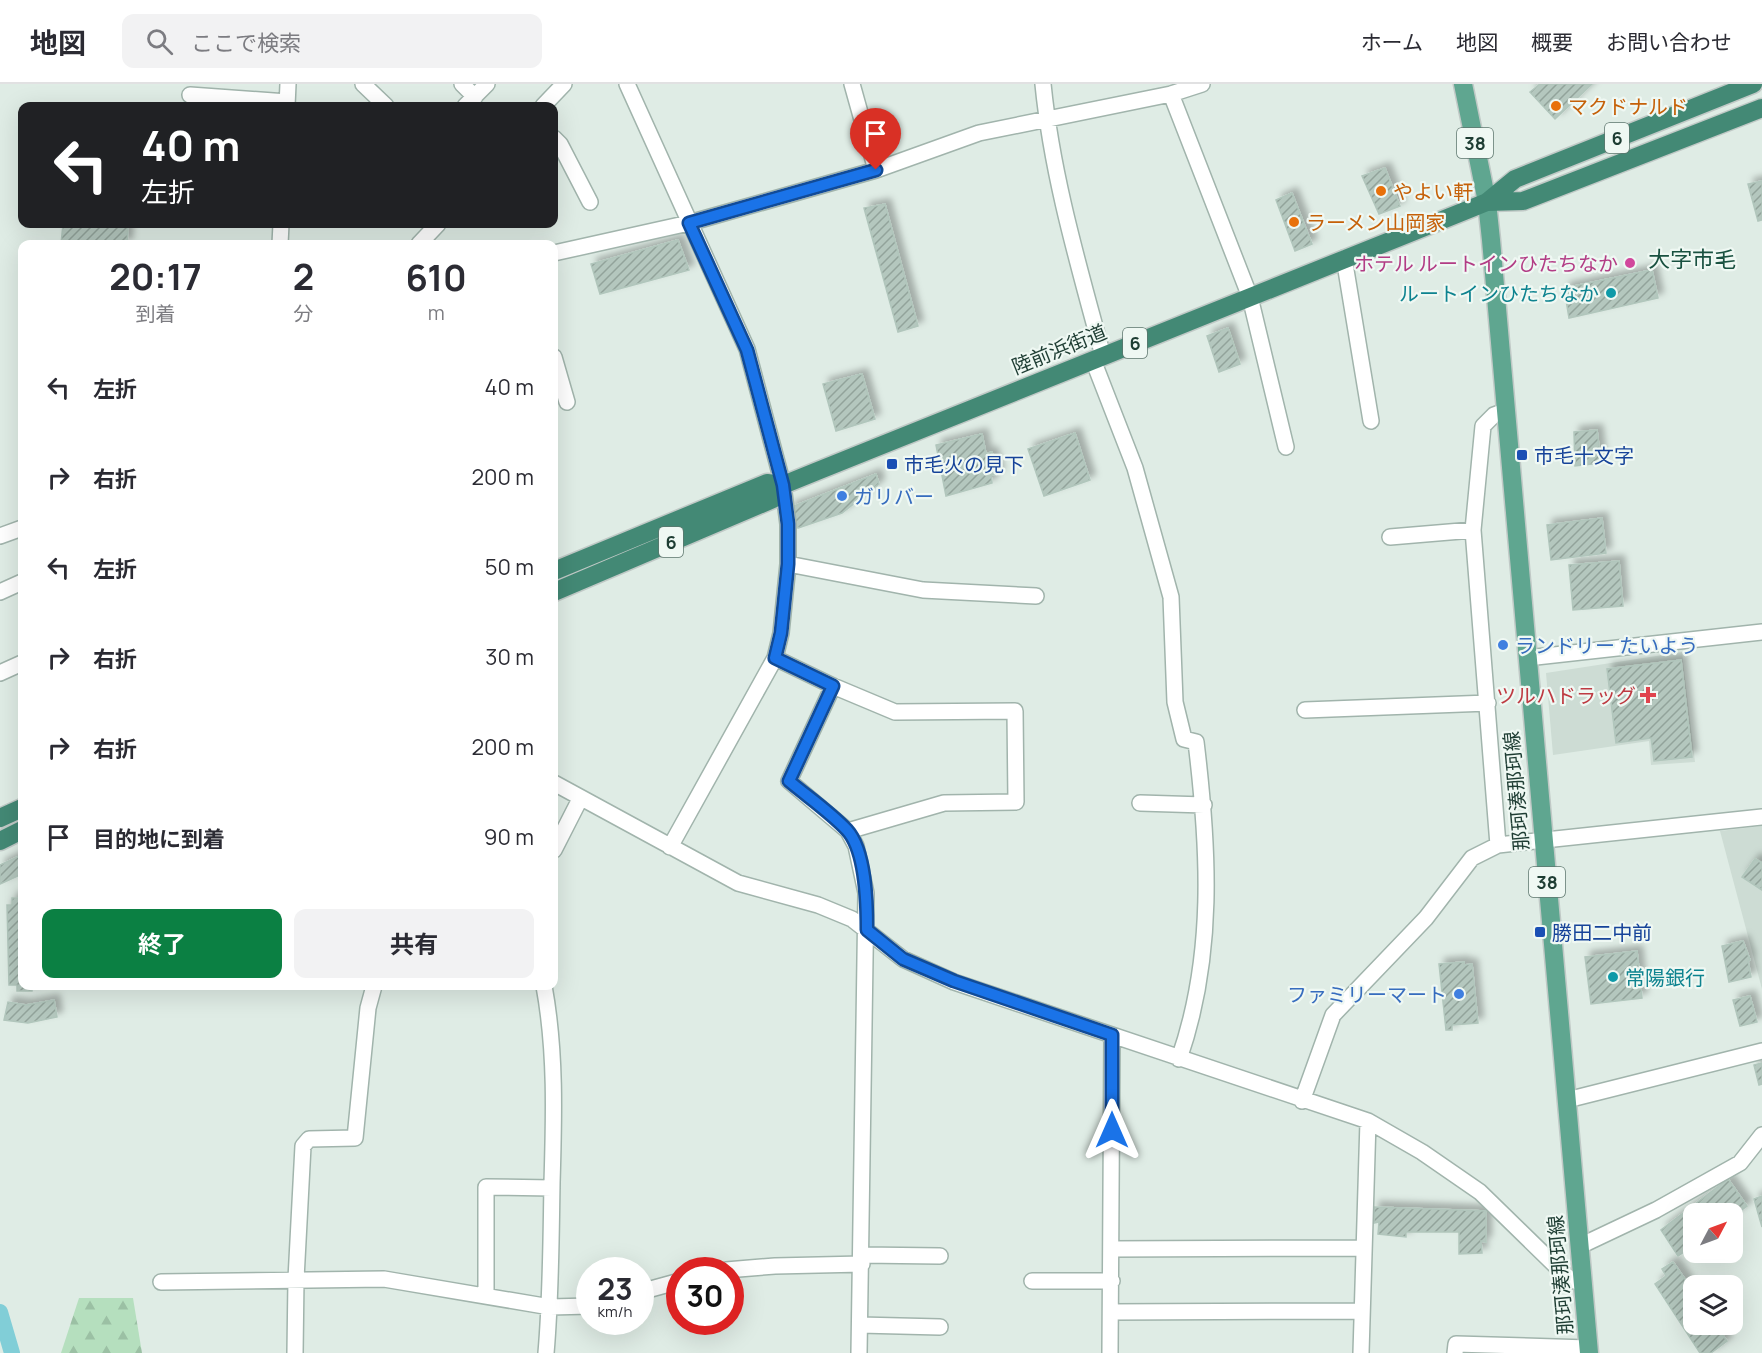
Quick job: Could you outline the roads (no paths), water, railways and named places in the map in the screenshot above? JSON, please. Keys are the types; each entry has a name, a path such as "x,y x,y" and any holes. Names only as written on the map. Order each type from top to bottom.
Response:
{"highway":[{"name":"陸前浜街道","path":"558,569 767,483 783,485 1487,202 1515,179 1753,84"},
{"name":"陸前浜街道","path":"1487,202 1523,201 1762,108"},
{"name":"陸前浜街道","path":"558,590 773,499 783,485"},
{"path":"0,818 18,810"},
{"path":"0,841 18,832"}],"main road":[{"name":"那珂湊那珂線","path":"1463,84 1487,202 1589,1351"}],"street":[{"path":"287,102 288,84"},
{"path":"363,84 382,102"},
{"path":"462,84 470,101 487,84"},
{"path":"547,102 564,84"},
{"path":"627,84 747,350 783,485 788,524 788,564 781,633 775,658 670,847"},
{"path":"852,84 876,170"},
{"path":"1043,84 1047,120 1098,358 1135,468 1171,597 1175,702 1184,739 1196,742 1204,805 1207,872 1203,966 1189,1030 1179,1059"},
{"path":"558,252 689,223 876,170 979,133 1171,94 1202,84"},
{"path":"1171,94 1250,297 1286,447"},
{"path":"190,95 265,102"},
{"path":"558,142 590,202"},
{"path":"423,240 434,228"},
{"path":"1344,258 1371,421"},
{"path":"558,371 567,402"},
{"path":"1498,845 1473,530 1483,426 1494,416 1505,411"},
{"path":"0,536 18,529"},
{"path":"1390,537 1473,530"},
{"path":"788,564 923,590 1036,596"},
{"path":"0,592 18,584"},
{"path":"1527,658 1762,632"},
{"path":"775,658 895,712 1015,711 1016,802 944,803 848,831"},
{"path":"0,673 18,665"},
{"path":"833,686 789,781 848,831 856,846 867,892 859,1353"},
{"path":"1305,710 1488,703"},
{"path":"558,785 738,883 818,905 852,919 903,959 944,977 1302,1101 1368,1121 1422,1152 1480,1191 1569,1279 1583,1284"},
{"path":"558,842 580,799"},
{"path":"1140,803 1204,805"},
{"path":"1302,1101 1334,1015 1426,918 1472,858 1498,845 1762,817"},
{"path":"296,1353 296,1279 303,1146 309,1139 355,1138 368,1008 373,990"},
{"path":"545,990 552,1035 554,1099 550,1307 546,1353"},
{"path":"1110,1353 1112,1035"},
{"path":"1567,1100 1762,1051"},
{"path":"1361,1353 1360,1311 1368,1121"},
{"path":"1581,1246 1656,1210 1740,1163 1762,1135"},
{"path":"486,1296 486,1186 552,1188"},
{"path":"1112,1249 1362,1248"},
{"path":"744,1269 940,1256"},
{"path":"161,1282 384,1279 550,1307 576,1306"},
{"path":"1032,1281 1112,1281"},
{"path":"1111,1312 1360,1311"},
{"path":"861,1325 940,1327"},
{"path":"1455,1353 1456,1344 1589,1351"}],"waterway":[{"path":"0,1312 12,1353"}],"place":[{"name":"マクドナルド","path":"1556,106"},
{"name":"やよい軒","path":"1381,191"},
{"name":"ラーメン山岡家","path":"1294,222"},
{"name":"ホテル ルートインひたちなか","path":"1630,263"},
{"name":"ルートインひたちなか","path":"1611,293"},
{"name":"市毛十文字","path":"1522,455"},
{"name":"市毛火の見下","path":"892,464"},
{"name":"ガリバー","path":"842,496"},
{"name":"ランドリー たいよう","path":"1503,645"},
{"name":"ツルハドラッグ","path":"1648,695"},
{"name":"勝田二中前","path":"1540,932"},
{"name":"常陽銀行","path":"1613,977"},
{"name":"ファミリーマート","path":"1459,994"}],"district":[{"name":"大字市毛","path":"1692,259"}]}
